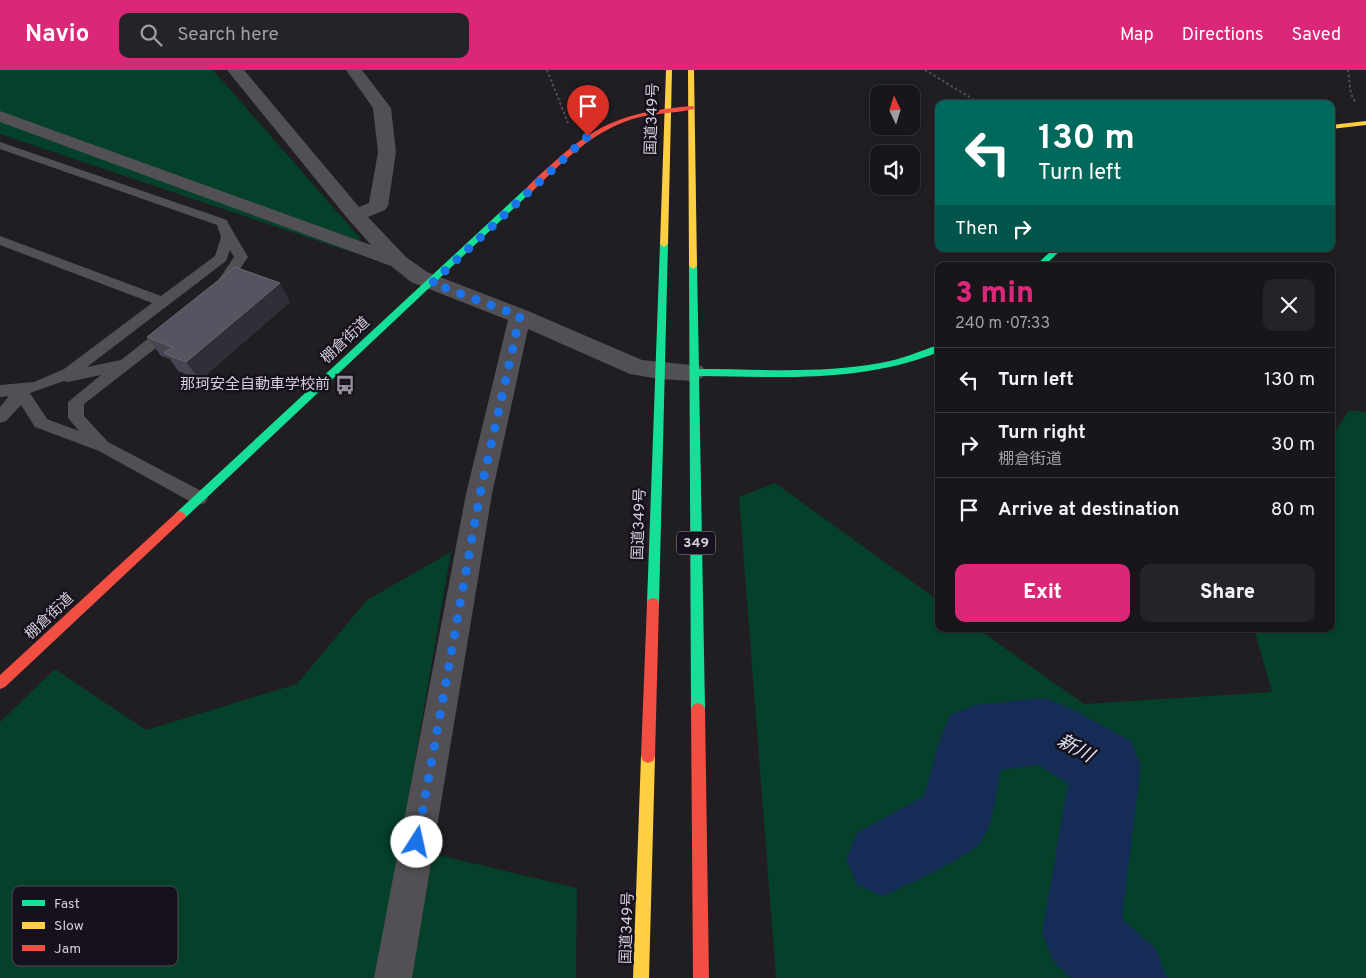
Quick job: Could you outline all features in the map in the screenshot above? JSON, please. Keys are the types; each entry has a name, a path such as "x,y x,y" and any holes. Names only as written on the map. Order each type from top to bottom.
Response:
{"main road":[{"name":"国道349号","path":"641,978 669,70"},
{"name":"349","path":"692,70 701,978"},
{"name":"棚倉街道","path":"0,683 432,283 577,144 599,128 621,118 668,109 692,108"},
{"path":"1335,127 1366,123"},
{"path":"1043,262 1055,252"},
{"path":"694,372 847,372 888,367 935,350"}],"street":[{"path":"235,70 355,215 400,262 419,277 520,316 620,361 659,372 694,372"},
{"path":"354,70 382,108 387,152 378,206 355,215"},
{"path":"0,116 400,262"},
{"path":"393,978 480,494 520,316"}],"lane":[{"path":"0,145 222,223 228,237 241,257 219,290 211,296"},
{"path":"0,391 36,387 69,373 221,258 228,237"},
{"path":"0,240 163,302"},
{"path":"105,448 76,418 76,402 180,321"},
{"path":"49,381 126,364"},
{"path":"19,389 41,422 105,448 199,498"},
{"path":"0,417 14,403 19,389"}],"path":[{"path":"547,70 577,144"},
{"path":"925,70 974,100"},
{"path":"1348,70 1351,94 1361,110"}],"green space":[{"path":"0,70 213,70 360,238 351,252 0,134"},
{"path":"1349,410 1366,412 1366,978 776,978 739,497 775,483 935,598 935,632 982,632 1084,704 1272,692 1255,632 1335,632 1335,433"},
{"path":"451,552 400,846 577,888 576,978 0,978 0,722 55,669 146,730 297,684 367,600"}],"building":[{"path":"235,267 280,283 186,362 164,353 172,347 147,337"}],"waterway":[{"name":"新川","path":"883,859 954,819 974,739 1044,731 1106,766 1081,933 1127,978"}],"traffic: fast":[{"path":"180,516 527,192"},
{"path":"653,603 664,244"},
{"path":"1043,262 1055,252"},
{"path":"693,266 698,709"},
{"path":"694,372 787,374 851,371 881,367 911,359 935,350"}],"traffic: slow":[{"path":"664,244 669,70"},
{"path":"691,70 693,266"},
{"path":"1335,127 1366,123"},
{"path":"641,978 648,756"}],"traffic: jam":[{"path":"527,192 582,142 599,130 638,115 692,108"},
{"path":"0,683 180,516"},
{"path":"648,756 653,603"},
{"path":"698,709 701,978"}],"place":[{"name":"那珂安全自動車学校前","path":"345,385"}],"route":[{"path":"417,842 480,494 497,410 520,316 432,283 577,144 588,136"}]}
